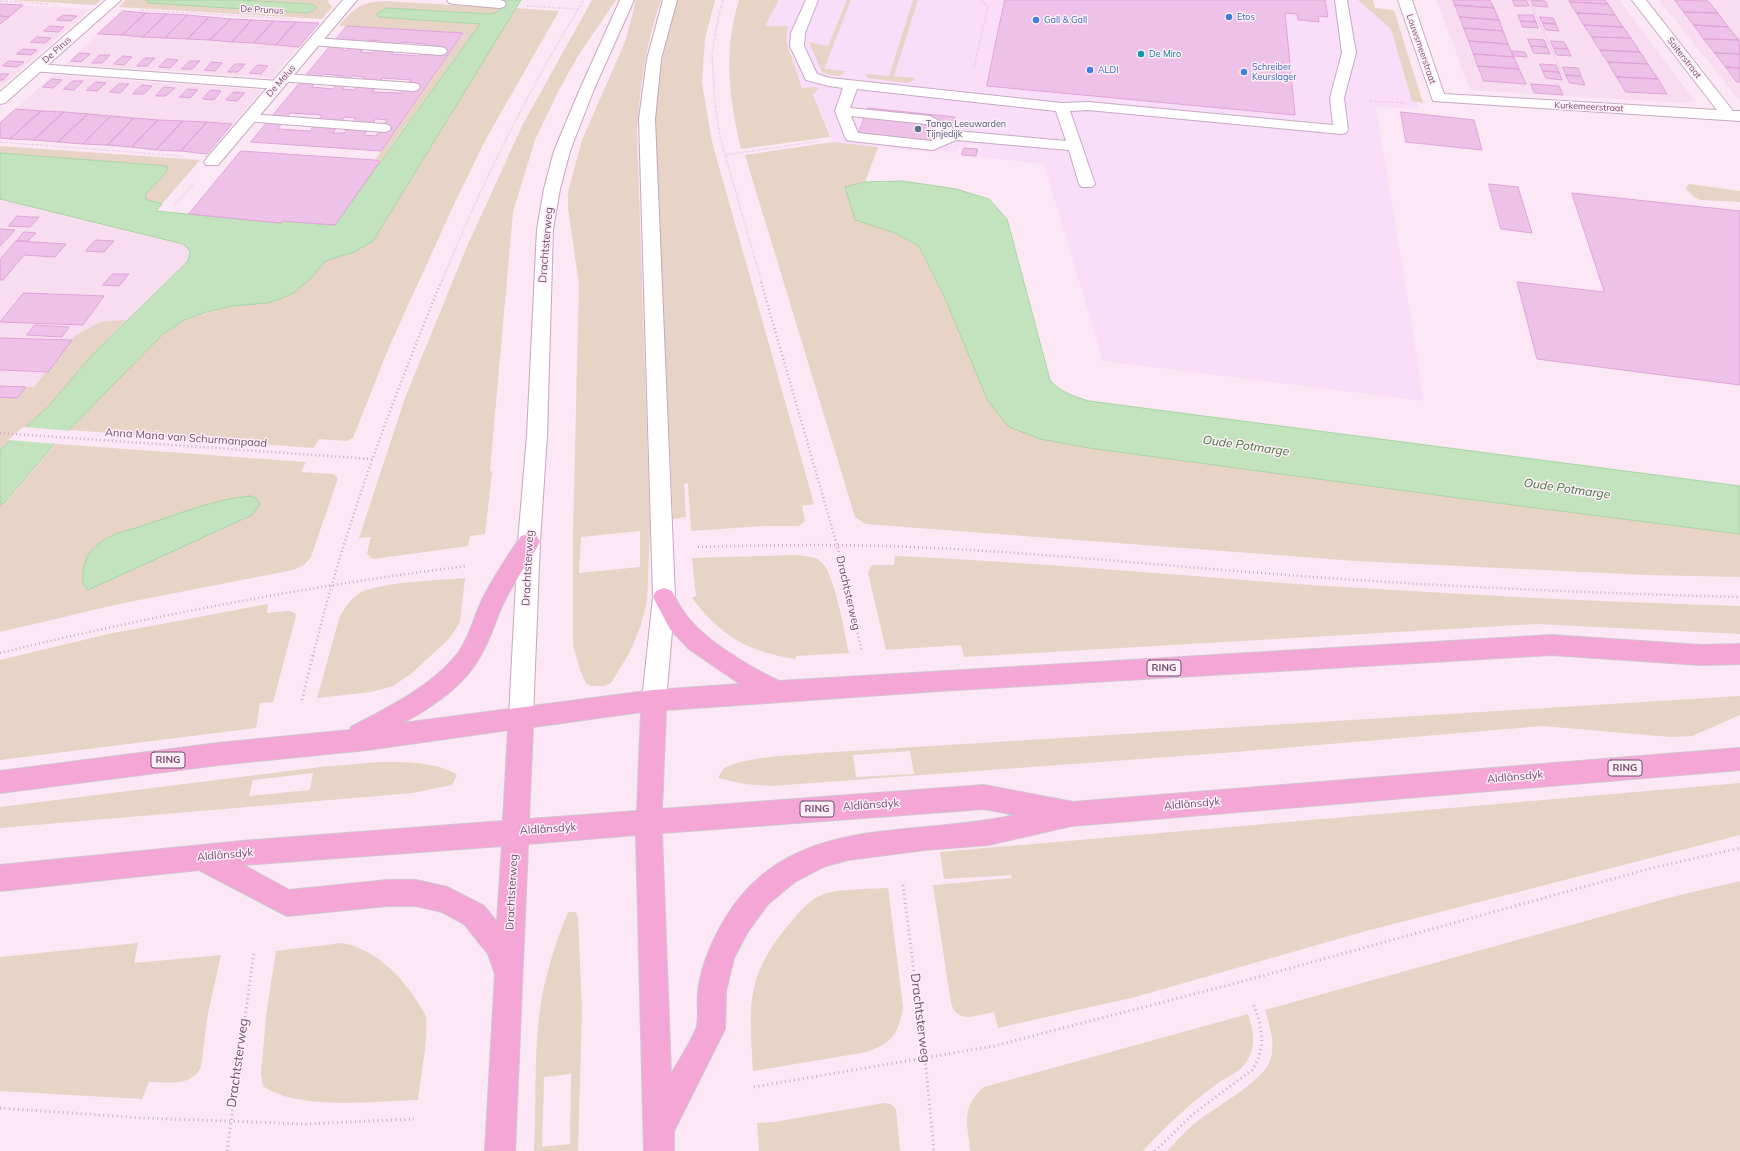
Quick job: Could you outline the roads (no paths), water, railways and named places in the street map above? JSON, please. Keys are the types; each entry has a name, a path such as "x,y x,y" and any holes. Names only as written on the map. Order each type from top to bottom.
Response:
{"main road":[{"name":"De Malus","path":"214,160 350,0"},
{"path":"454,0 499,4"},
{"name":"Drachtsterweg","path":"500,1151 529,542 537,435 542,272 545,229 552,189 562,151 576,115 627,0"},
{"path":"658,1140 650,822 654,700 664,597 647,119 653,60 658,37 670,0"},
{"name":"Louwsmeerstraat","path":"1405,0 1438,98"},
{"name":"Saiterstraat","path":"1639,0 1734,115"},
{"name":"De Pirus","path":"0,100 109,4"},
{"name":"Kurkemeerstraat","path":"1438,98 1734,115"},
{"path":"336,742 360,735 399,713 425,698 454,674 467,658 481,634 494,600 529,542"},
{"path":"664,597 678,622 696,642 748,677 777,692"},
{"name":"RING","path":"0,782 218,754 336,742 654,700 939,680 1266,663 1551,645 1701,655 1740,654"},
{"name":"Aldlânsdyk","path":"0,878 201,857 984,797 1073,814 1740,759"},
{"path":"658,1140 711,1029 712,992 721,955 737,923 759,895 786,872 818,856 848,848 924,838 988,833 1073,814"},
{"path":"201,857 287,903 387,893 416,893 447,900 474,915 499,946 508,975"}],"lane":[{"path":"812,0 798,33 797,46 811,77 829,82 1062,107 1088,106 1341,130 1337,98 1349,53 1340,0"},
{"path":"315,42 440,51"},
{"path":"36,68 281,82 413,87"},
{"path":"851,85 842,110 852,137 933,146 954,136"},
{"path":"1062,107 1087,184"},
{"path":"842,110 930,120 954,136 1074,146"},
{"path":"250,118 384,128"}],"water":[{"path":"146,0 240,0 311,4 316,7 313,11 307,13 149,3"},
{"path":"506,0 521,0 373,241 354,252 325,261 312,277 294,293 267,303 231,306 207,312 184,320 163,334 53,446 5,502 0,505 0,450 48,407 92,355 188,261 190,251 183,244 0,199 0,153 167,166 168,170 146,194 145,199 162,204 156,211 281,223 282,221 335,225 480,24 378,17 377,14 386,8 490,14 497,12"},
{"name":"Oude Potmarge","path":"903,181 956,189 989,199 1007,219 1050,380 1058,388 1072,395 1089,401 1740,486 1740,534 1089,448 1040,439 1009,427 988,401 943,294 919,246 895,233 855,220 845,187 865,182"},
{"path":"250,496 256,498 260,504 252,515 88,590 85,587 83,583 83,568 87,558 97,545 107,538 118,533 208,504"}],"place":[{"name":"Etos","path":"1229,17"},
{"name":"Gall & Gall","path":"1036,20"},
{"name":"De Miro","path":"1141,54"},
{"name":"ALDI","path":"1090,70"},
{"name":"Schreiber Keurslager","path":"1244,72"},
{"name":"Tango Leeuwarden Tijnjedijk","path":"918,129"}]}
